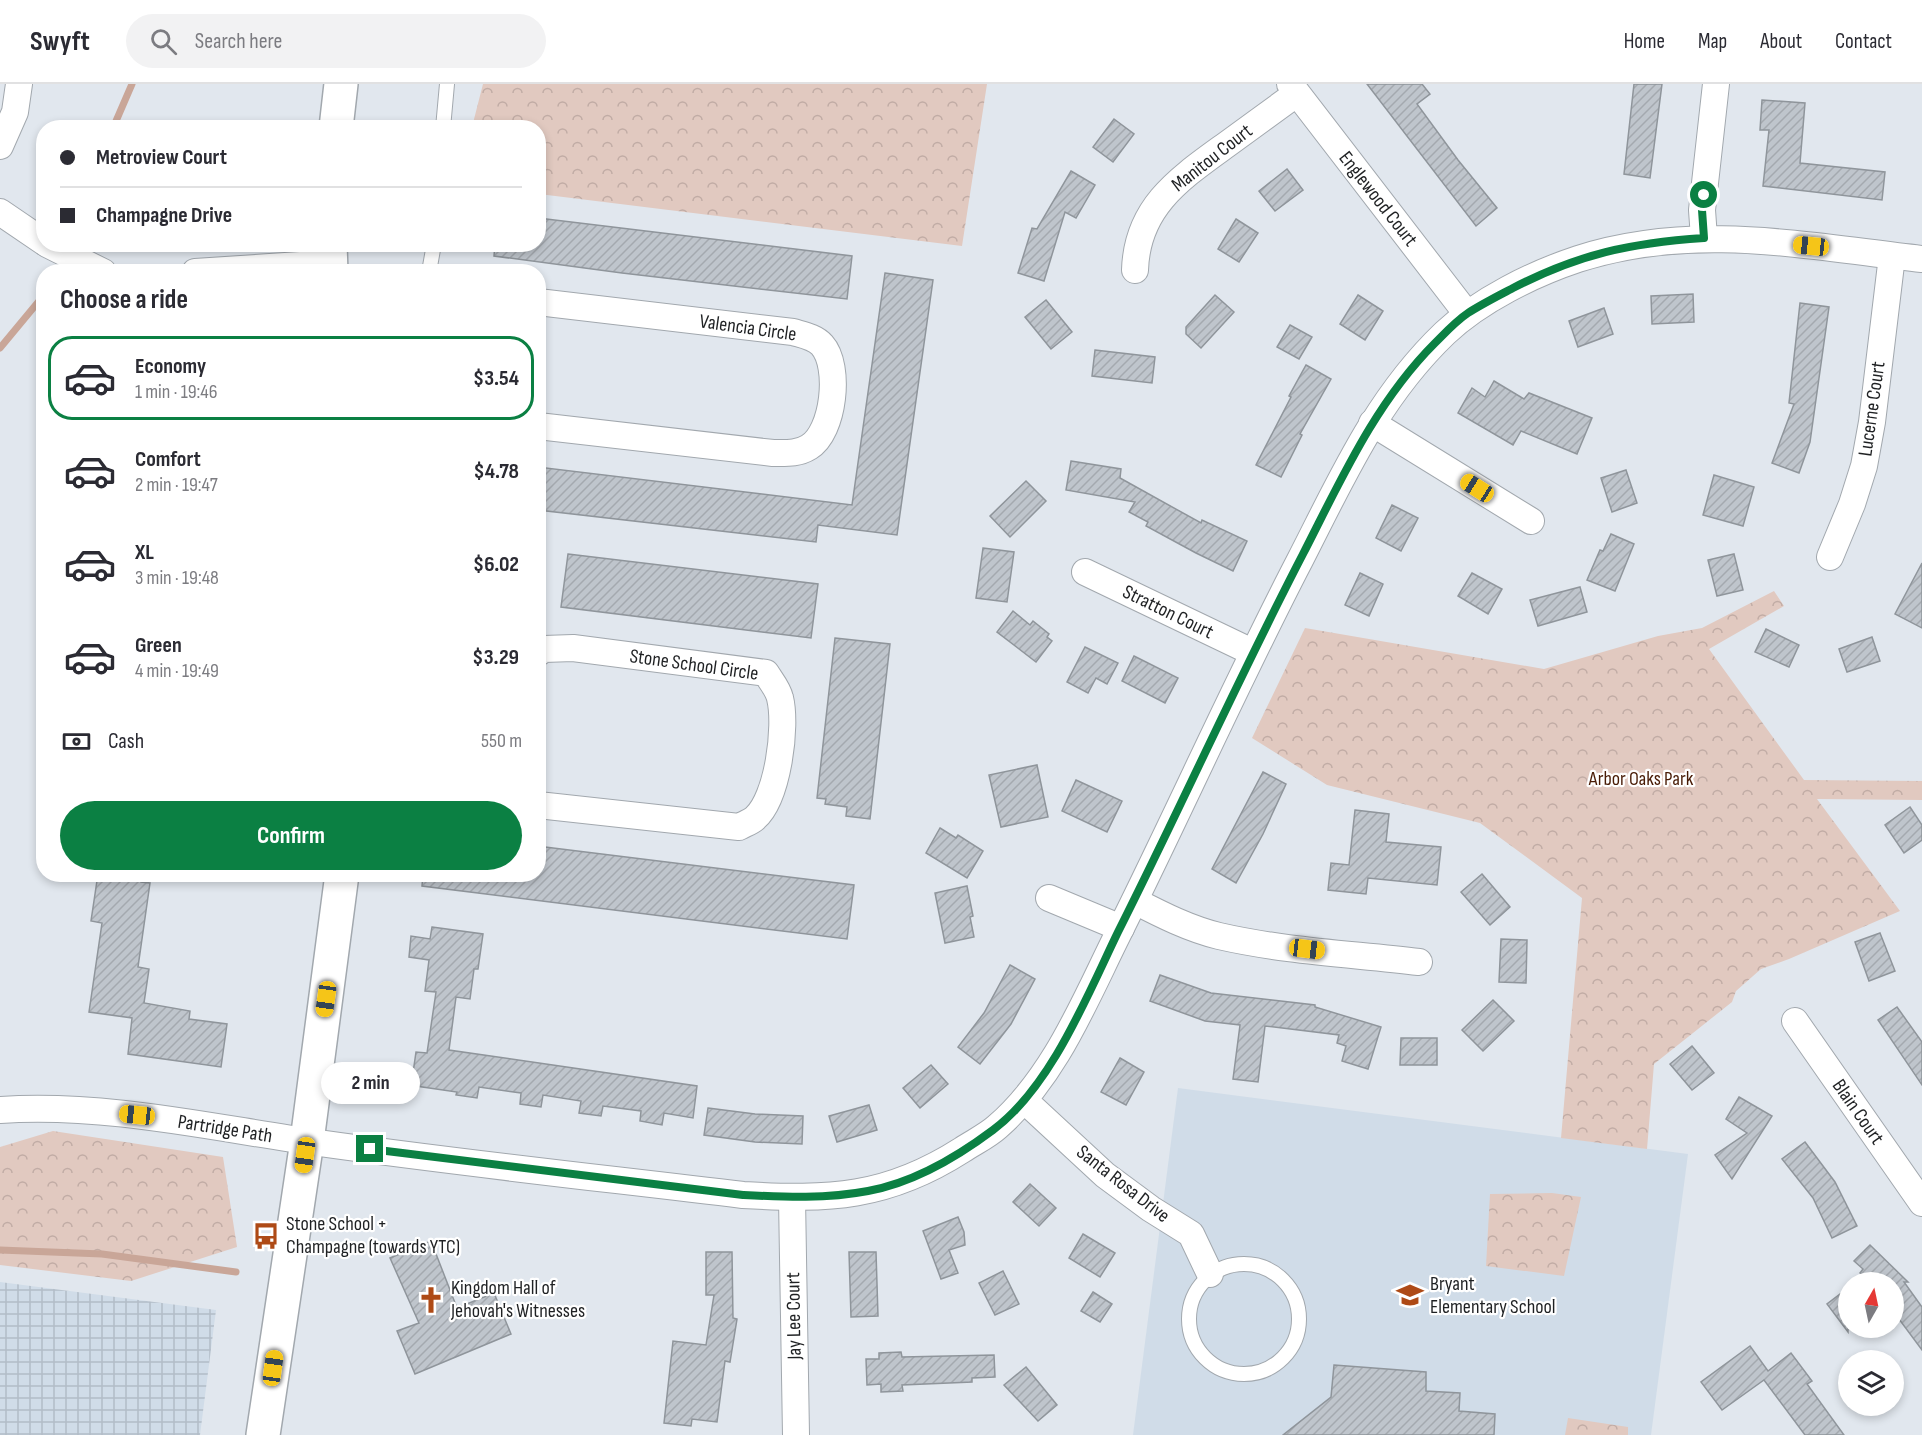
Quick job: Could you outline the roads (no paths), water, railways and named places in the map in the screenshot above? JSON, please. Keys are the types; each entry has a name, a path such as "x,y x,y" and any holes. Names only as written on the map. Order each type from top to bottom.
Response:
{"main road":[{"path":"337,120 341,84"},
{"path":"262,1435 307,1141 341,882"}],"street":[{"path":"0,146 15,112 19,84"},
{"path":"1704,238 1702,210 1716,84"},
{"name":"Manitou Court","path":"1135,270 1136,249 1142,230 1158,202 1184,176 1293,89"},
{"name":"Englewood Court","path":"1293,89 1467,314"},
{"path":"0,212 36,237"},
{"name":"Partridge Path","path":"0,1110 104,1111 307,1141 743,1195 792,1198 828,1197 871,1191 915,1176 995,1129 1024,1100 1048,1067 1071,1028 1135,901 1252,652 1372,423 1405,376 1432,345 1467,314 1548,270 1613,249 1662,241 1704,238 1751,239 1922,259"},
{"path":"63,252 87,264"},
{"name":"Lucerne Court","path":"1830,557 1852,504 1864,466 1872,423 1892,256"},
{"path":"286,264 331,260"},
{"name":"Valencia Circle","path":"546,303 793,332 811,337 822,344 831,359 834,372 828,423 820,438 809,447 792,453 762,452 546,427"},
{"path":"1372,423 1531,521"},
{"name":"Stratton Court","path":"1085,572 1252,652"},
{"name":"Stone School Circle","path":"546,649 573,648 766,674 780,695 783,720 777,767 769,797 756,817 740,827 546,806"},
{"path":"1049,898 1120,928"},
{"path":"1135,901 1170,919 1218,936 1262,944 1419,962"},
{"name":"Blain Court","path":"1795,1021 1922,1203"},
{"name":"Santa Rosa Drive","path":"1024,1100 1105,1175 1151,1209 1191,1234 1210,1274"},
{"name":"Jay Lee Court","path":"792,1198 796,1435"}],"lane":[{"path":"444,120 447,84"},
{"path":"1231,1264 1254,1264 1275,1272 1291,1288 1299,1309 1299,1332 1289,1352 1272,1367 1253,1374 1233,1373 1214,1366 1199,1353 1190,1333 1188,1311 1196,1290 1210,1274 1231,1264"}],"waterway":[{"path":"116,120 132,84"},
{"path":"0,348 36,305"},
{"path":"0,1250 102,1254 236,1272"}],"place":[{"name":"Stone School + Champagne (towards YTC)","path":"266,1236"},
{"name":"Bryant Elementary School","path":"1410,1295"},
{"name":"Kingdom Hall of Jehovah's Witnesses","path":"431,1300"}],"park label":[{"name":"Arbor Oaks Park","path":"1641,779"}]}
